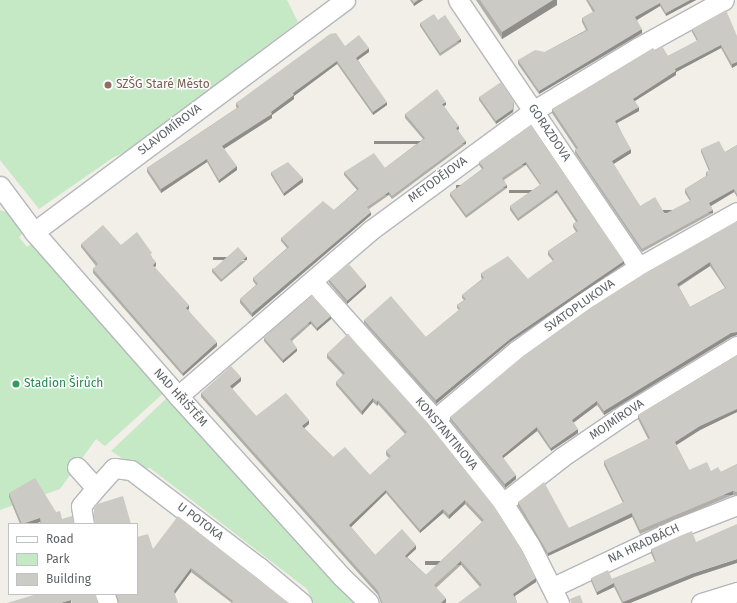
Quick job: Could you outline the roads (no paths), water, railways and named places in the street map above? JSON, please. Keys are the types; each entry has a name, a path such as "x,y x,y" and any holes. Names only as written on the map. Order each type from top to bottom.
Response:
{"street":[{"name":"SLAVOMÍROVA","path":"34,232 345,0"},
{"name":"GORAZDOVA","path":"458,0 639,266"},
{"name":"METODĚJOVA","path":"178,396 371,230 533,111 637,48 724,0"},
{"name":"NAD HŘIŠTĚM","path":"0,186 34,232 178,396 342,577 369,603"},
{"name":"SVATOPLUKOVA","path":"434,419 516,351 584,302 639,266 737,212"},
{"name":"KONSTANTINOVA","path":"312,281 434,419 503,502 556,595"},
{"name":"MOJMÍROVA","path":"503,502 562,457 625,414 737,346"},
{"path":"77,467 96,488 81,506 84,523"},
{"name":"U POTOKA","path":"96,488 114,468 131,470 302,603"},
{"name":"NA HRADBÁCH","path":"556,595 678,528 737,505"},
{"path":"701,603 737,592"}],"place":[{"name":"SZŠG Staré Město","path":"108,85"},
{"name":"Stadion Širůch","path":"16,384"}]}
